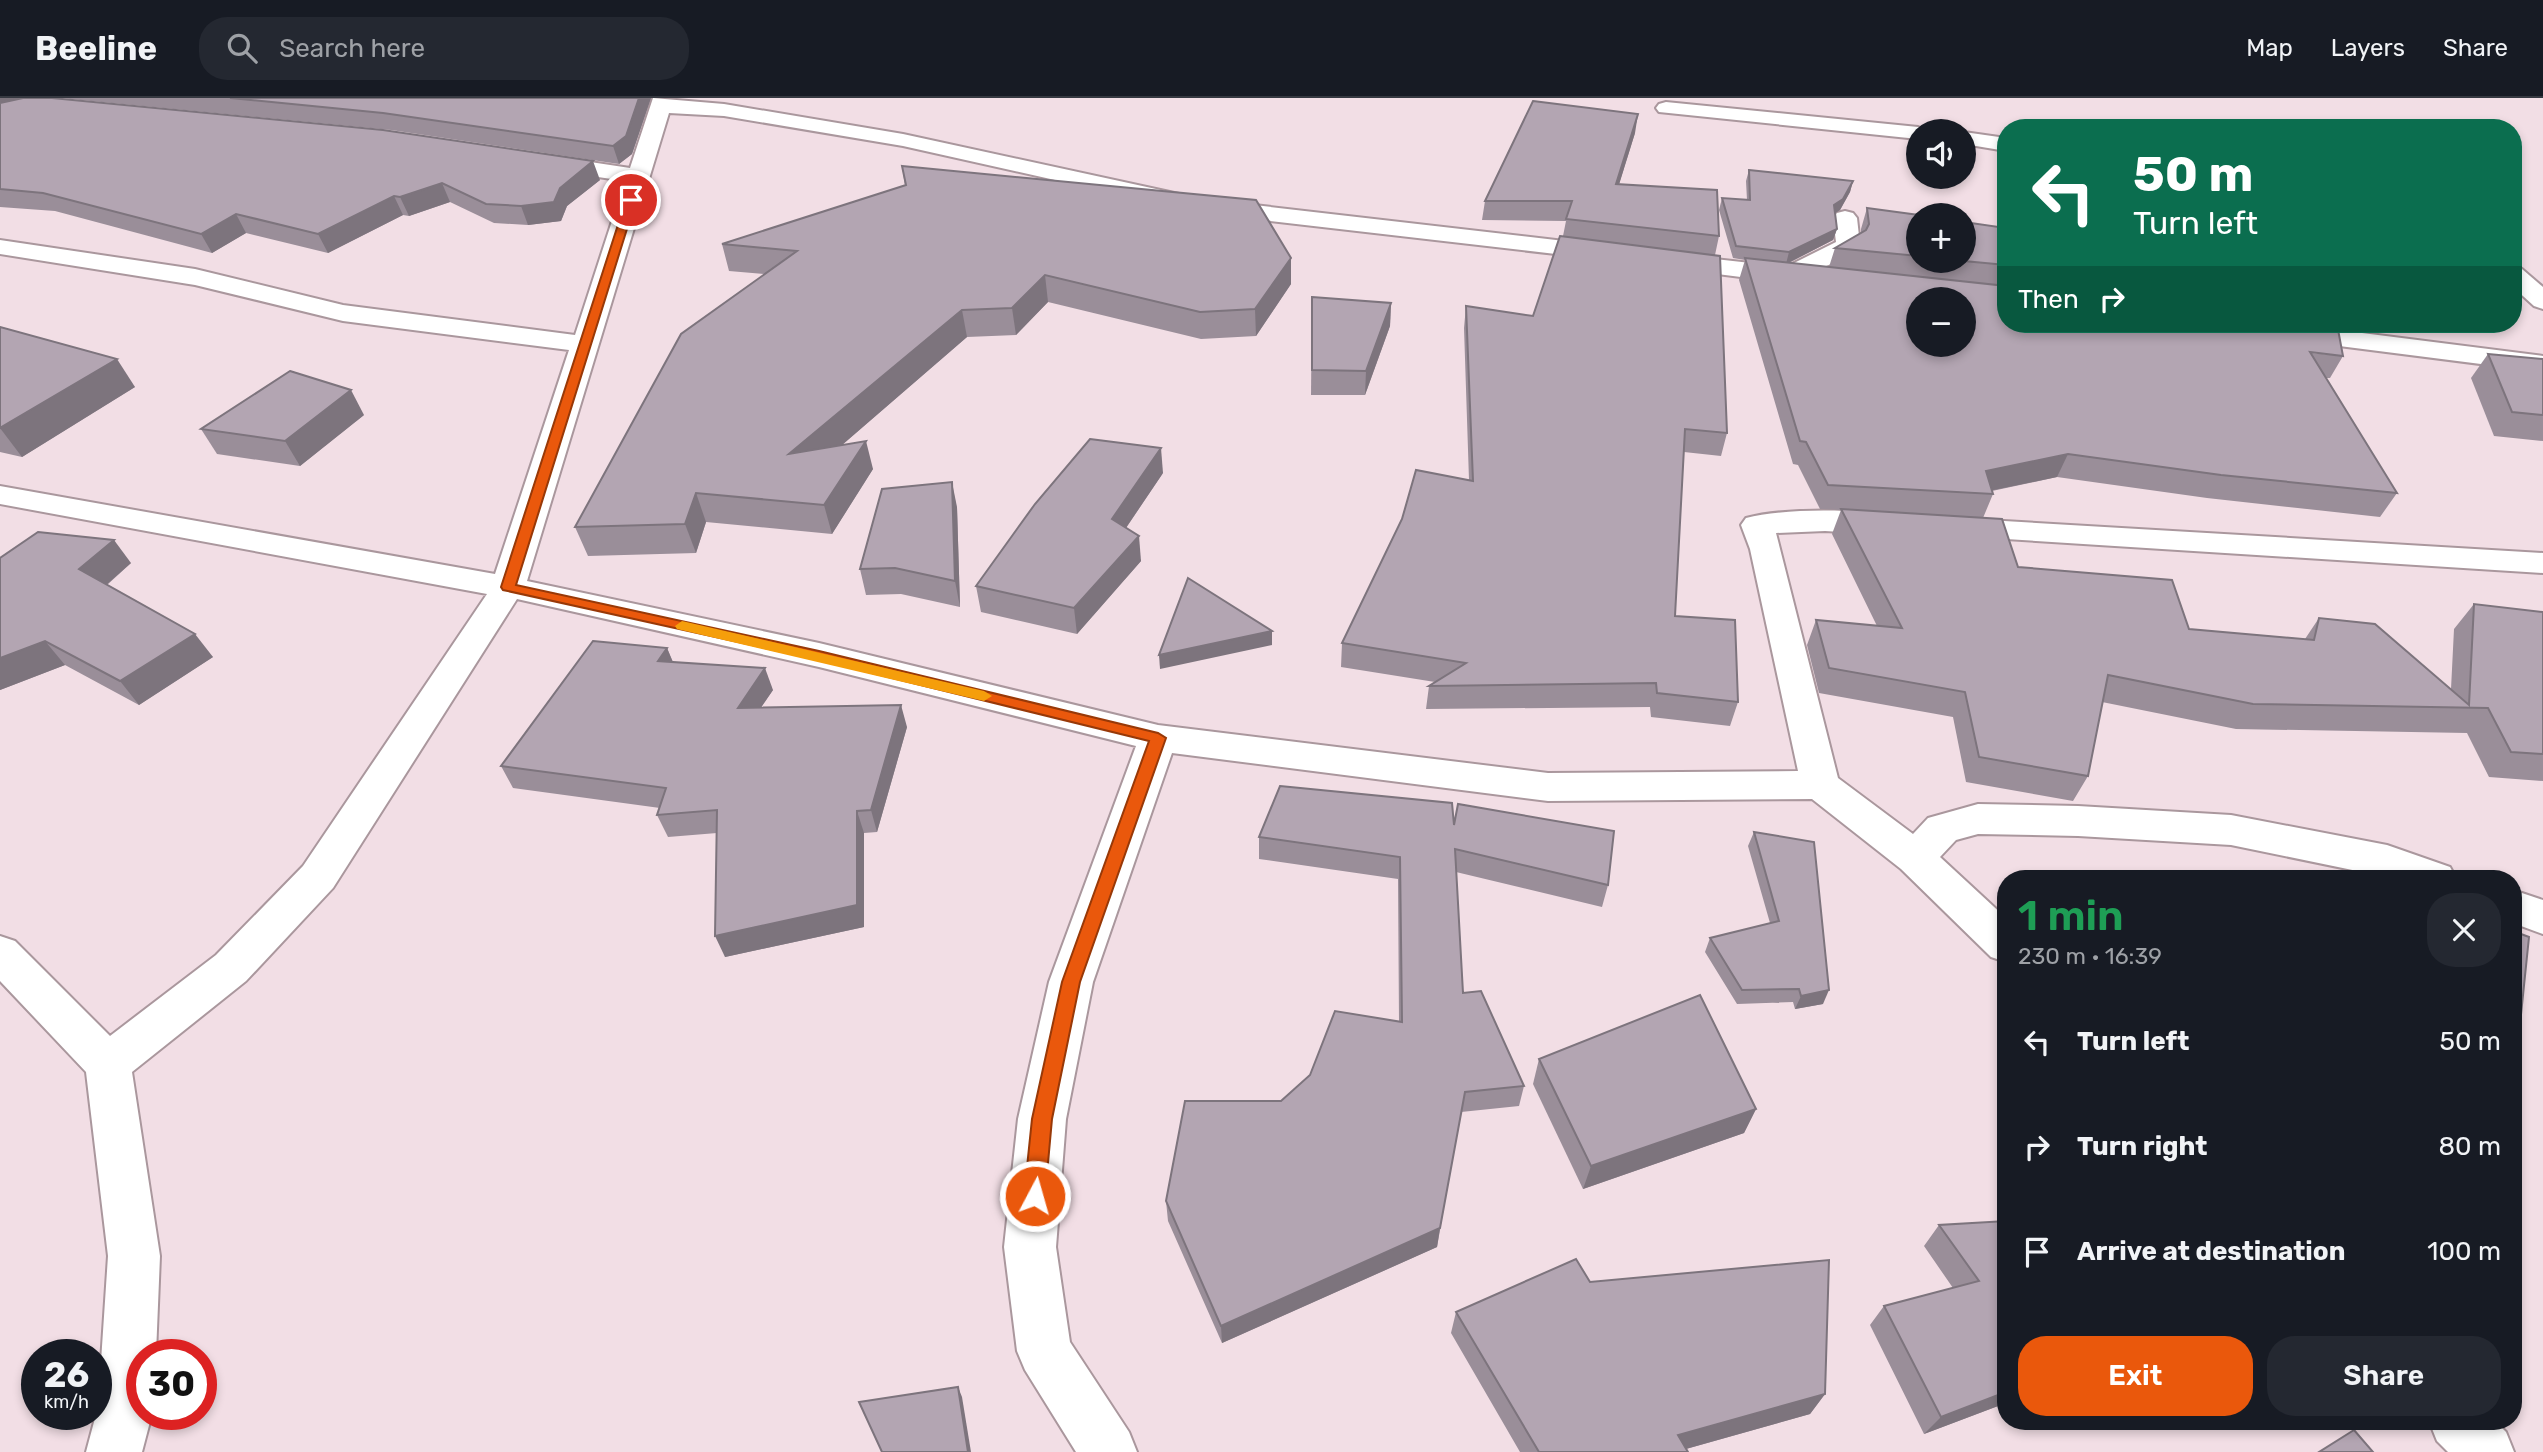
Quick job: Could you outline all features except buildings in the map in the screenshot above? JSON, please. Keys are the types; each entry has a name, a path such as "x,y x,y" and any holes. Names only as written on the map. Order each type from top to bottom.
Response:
{"street":[{"path":"108,1064 231,968 318,877 508,587 662,102 903,140 1202,206 1829,279"},
{"path":"1666,108 1906,132"},
{"path":"1976,140 1997,144"},
{"path":"528,159 639,176"},
{"path":"1789,275 1848,245 1845,218"},
{"path":"0,247 195,277 343,313 585,344"},
{"path":"2522,282 2543,301"},
{"path":"2300,333 2543,364"},
{"path":"0,495 508,587 819,655 1158,738 1548,787 1820,785 1915,858 1997,936"},
{"path":"1820,785 1766,549 1757,525 1825,521 2543,563"},
{"path":"1109,1452 1044,1351 1030,1247 1042,1119 1071,982 1158,738"},
{"path":"1915,858 1941,829 1978,818 2231,830 2387,861 2412,870"},
{"path":"2522,909 2543,917"},
{"path":"0,953 108,1064 134,1256 126,1407 114,1452"},
{"path":"2465,1430 2486,1452"}],"slow traffic":[{"path":"682,626 819,655 984,696"}],"route":[{"path":"631,200 508,587 819,655 1158,738 1071,982 1042,1119 1035,1196"}]}
